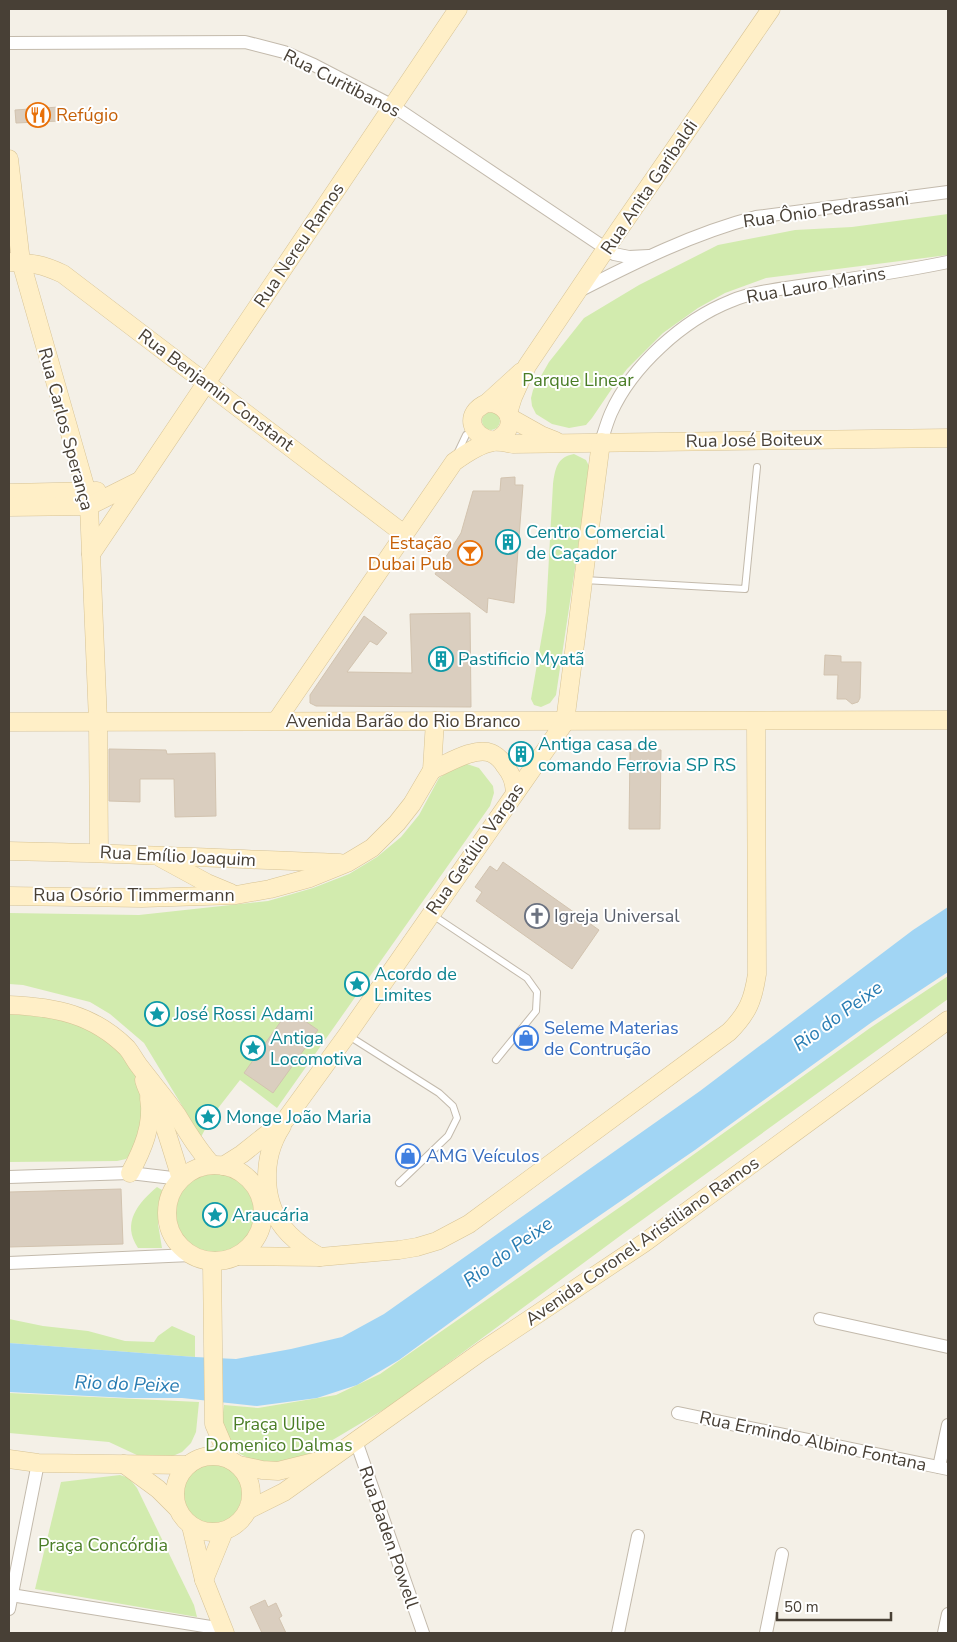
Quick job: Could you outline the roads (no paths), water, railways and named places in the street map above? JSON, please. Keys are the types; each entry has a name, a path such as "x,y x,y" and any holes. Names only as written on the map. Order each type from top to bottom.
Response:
{"main road":[{"name":"Rua Nereu Ramos","path":"88,500 139,481 458,9"},
{"name":"Rua Anita Garibaldi","path":"508,415 513,397 527,366 771,9"},
{"name":"Rua Carlos Sperança","path":"9,158 15,262 88,500 98,722 99,852"},
{"name":"Rua Benjamin Constant","path":"15,262 35,263 50,267 64,274 404,534"},
{"name":"Rua Anita Garibaldi","path":"487,403 527,366"},
{"path":"277,720 454,462 472,450 494,441 506,432 510,422 508,415 498,404 487,403 476,410 472,422 476,433 481,437 494,441"},
{"name":"Rua José Boiteux","path":"508,415 541,435 561,443"},
{"name":"Rua José Boiteux","path":"494,441 513,444 948,438"},
{"name":"Rua Getúlio Vargas","path":"217,1165 242,1154 286,1119 348,1034 565,722 601,442"},
{"path":"91,554 139,481"},
{"path":"9,493 88,500"},
{"path":"9,507 88,500"},
{"name":"Avenida Barão do Rio Branco","path":"9,722 277,720 756,722 948,720"},
{"name":"Rua Osório Timmermann","path":"9,896 142,898 236,895 270,889 310,878 347,863 372,848 398,823 412,804 432,770 435,721"},
{"path":"238,1256 320,1257 417,1247 454,1233 477,1219 729,1032 748,1009 754,994 757,974 756,722"},
{"path":"432,770 472,753 491,753 501,760 514,779 515,792"},
{"name":"Rua Emílio Joaquim","path":"9,851 99,852 347,863"},
{"path":"158,856 207,883 236,895"},
{"path":"9,1005 62,1011 85,1018 111,1034 128,1050 138,1066 163,1095 202,1154 217,1165 236,1170 247,1177 256,1187 261,1199 263,1212 262,1225 257,1237 249,1248 238,1256 212,1262 191,1255 181,1248 173,1238 168,1226 166,1213 168,1200 173,1189 181,1179 190,1172 217,1165"},
{"name":"Avenida Coronel Aristiliano Ramos","path":"248,1510 284,1492 482,1351 644,1243 948,1020"},
{"path":"138,1066 149,1095 161,1116 181,1179"},
{"path":"130,1173 146,1137 151,1105 149,1095"},
{"path":"286,1119 275,1136 268,1156 266,1176 269,1196 276,1216 288,1233 303,1247 320,1257"},
{"path":"124,1464 158,1489 177,1508 191,1526 201,1531 213,1533 224,1531 242,1519 248,1510 252,1500 252,1487 247,1475 234,1462 214,1418 212,1262"},
{"path":"177,1508 175,1485 180,1474 193,1462 214,1418"},
{"path":"9,1459 38,1463 124,1464 193,1462 209,1456 219,1456 234,1462"},
{"name":"Avenida Coronel Aristiliano Ramos","path":"234,1462 262,1470 278,1471 332,1457"},
{"path":"191,1526 204,1580 224,1631"},
{"path":"204,1580 224,1531"}],"street":[{"name":"Rua Curitibanos","path":"9,43 245,42 284,52 314,65 393,106 606,249"},
{"name":"Rua Ônio Pedrassani","path":"579,291 649,256 728,224 756,217 948,192"},
{"name":"Rua Ônio Pedrassani","path":"606,249 614,254 629,257 649,256"},
{"name":"Rua Lauro Marins","path":"601,442 611,413 620,397 651,357 674,335 731,300 767,292 948,262"},
{"path":"9,1177 130,1173 181,1179"},
{"path":"9,1263 191,1255"},
{"path":"820,1319 948,1347"},
{"name":"Rua Ermindo Albino Fontana","path":"678,1413 944,1468"},
{"path":"944,1468 948,1425"},
{"name":"Rua Baden Powell","path":"356,1441 423,1633"},
{"path":"9,1609 38,1463"},
{"path":"618,1633 638,1536"},
{"path":"766,1633 782,1554"},
{"path":"11,1595 224,1631"},
{"path":"944,1633 948,1614"}],"lane":[{"path":"454,462 466,435"},
{"path":"583,580 745,589 757,467"},
{"path":"431,914 526,978 537,992 536,1011 496,1060"},
{"path":"348,1034 439,1093 453,1106 457,1118 448,1136 399,1183"}],"water":[{"name":"Rio do Peixe","path":"948,907 948,972 872,1022 695,1150 548,1251 399,1360 357,1385 317,1398 257,1406 182,1398 129,1398 9,1392 9,1343 236,1359 342,1337 384,1314 700,1091 913,930"}],"place":[{"name":"Refúgio","path":"38,115"},
{"name":"Centro Comercial de Caçador","path":"508,542"},
{"name":"Estação Dubai Pub","path":"470,553"},
{"name":"Pastificio Myatã","path":"441,659"},
{"name":"Antiga casa de comando Ferrovia SP RS","path":"521,754"},
{"name":"Igreja Universal","path":"537,916"},
{"name":"Acordo de Limites","path":"357,984"},
{"name":"José Rossi Adami","path":"157,1014"},
{"name":"Seleme Materias de Contrução","path":"526,1038"},
{"name":"Antiga Locomotiva","path":"253,1048"},
{"name":"Monge João Maria","path":"208,1117"},
{"name":"AMG Veículos","path":"408,1156"},
{"name":"Araucária","path":"215,1215"}],"park label":[{"name":"Parque Linear","path":"578,380"},
{"name":"Praça Ulipe Domenico Dalmas","path":"279,1434"},
{"name":"Praça Concórdia","path":"103,1545"}]}
